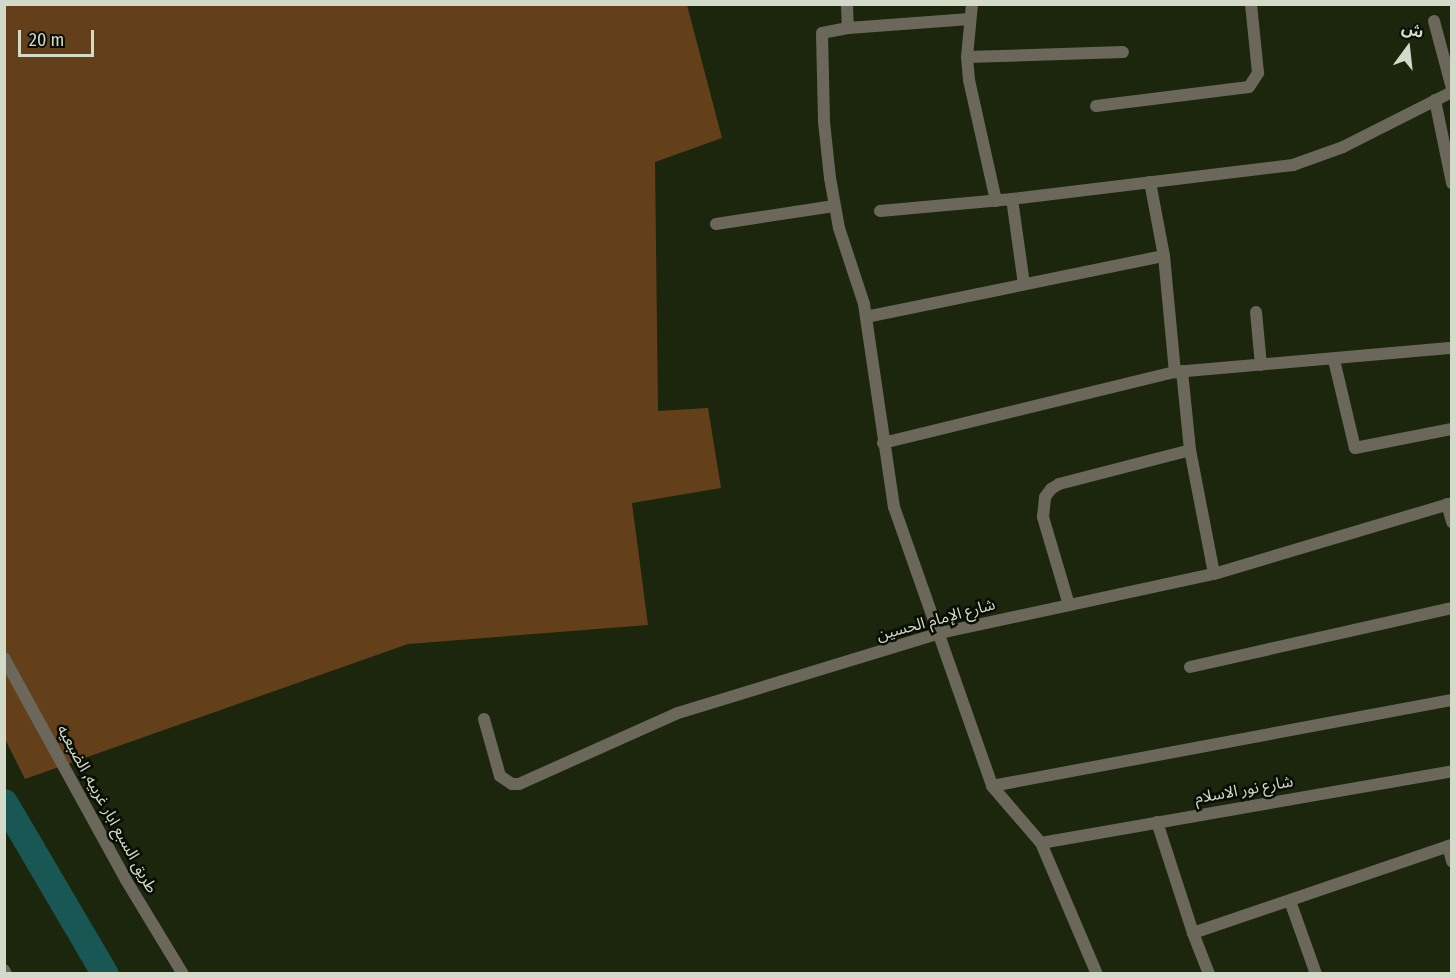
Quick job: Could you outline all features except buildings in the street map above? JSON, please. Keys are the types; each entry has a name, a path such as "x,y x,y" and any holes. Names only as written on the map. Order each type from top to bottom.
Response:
{"street":[{"path":"847,4 848,28"},
{"path":"972,4 967,57 972,96 996,201"},
{"path":"1096,106 1249,87 1258,74 1251,4"},
{"path":"970,19 848,28 824,32 822,35 824,122 834,206 867,316 883,443 894,507 992,786 1041,843 1097,974"},
{"path":"880,211 996,201 1293,165 1343,147 1452,90 1434,21"},
{"path":"967,57 1123,52"},
{"path":"1436,100 1452,183"},
{"path":"1150,182 1164,256 1190,450 1214,574"},
{"path":"1012,199 1024,284"},
{"path":"716,224 834,206"},
{"path":"867,316 1164,256"},
{"path":"1256,312 1261,365"},
{"path":"883,443 1179,372 1452,348"},
{"path":"1334,360 1355,448 1452,429"},
{"path":"1069,605 1043,517 1045,497 1051,489 1059,484 1190,450"},
{"path":"1449,504 1452,522"},
{"name":"شارع الإمام الحسين","path":"484,719 500,776 512,784 519,784 653,722 940,633 1214,574 1449,504"},
{"path":"1190,667 1452,608"},
{"name":"طريق السبع ابار غربيه, الضبعيه","path":"4,658 126,880 183,974"},
{"path":"992,786 1452,700"},
{"name":"شارع نور الاسلام","path":"1041,843 1452,771"},
{"path":"1157,822 1193,933 1209,974"},
{"path":"1193,933 1450,845 1452,861"},
{"path":"1290,901 1316,974"}],"shaded area":[{"path":"5,5 687,5 722,138 655,162 658,411 708,408 721,488 632,503 648,625 408,644 25,779 5,739"}],"waterway":[{"path":"4,802 105,974"}]}
